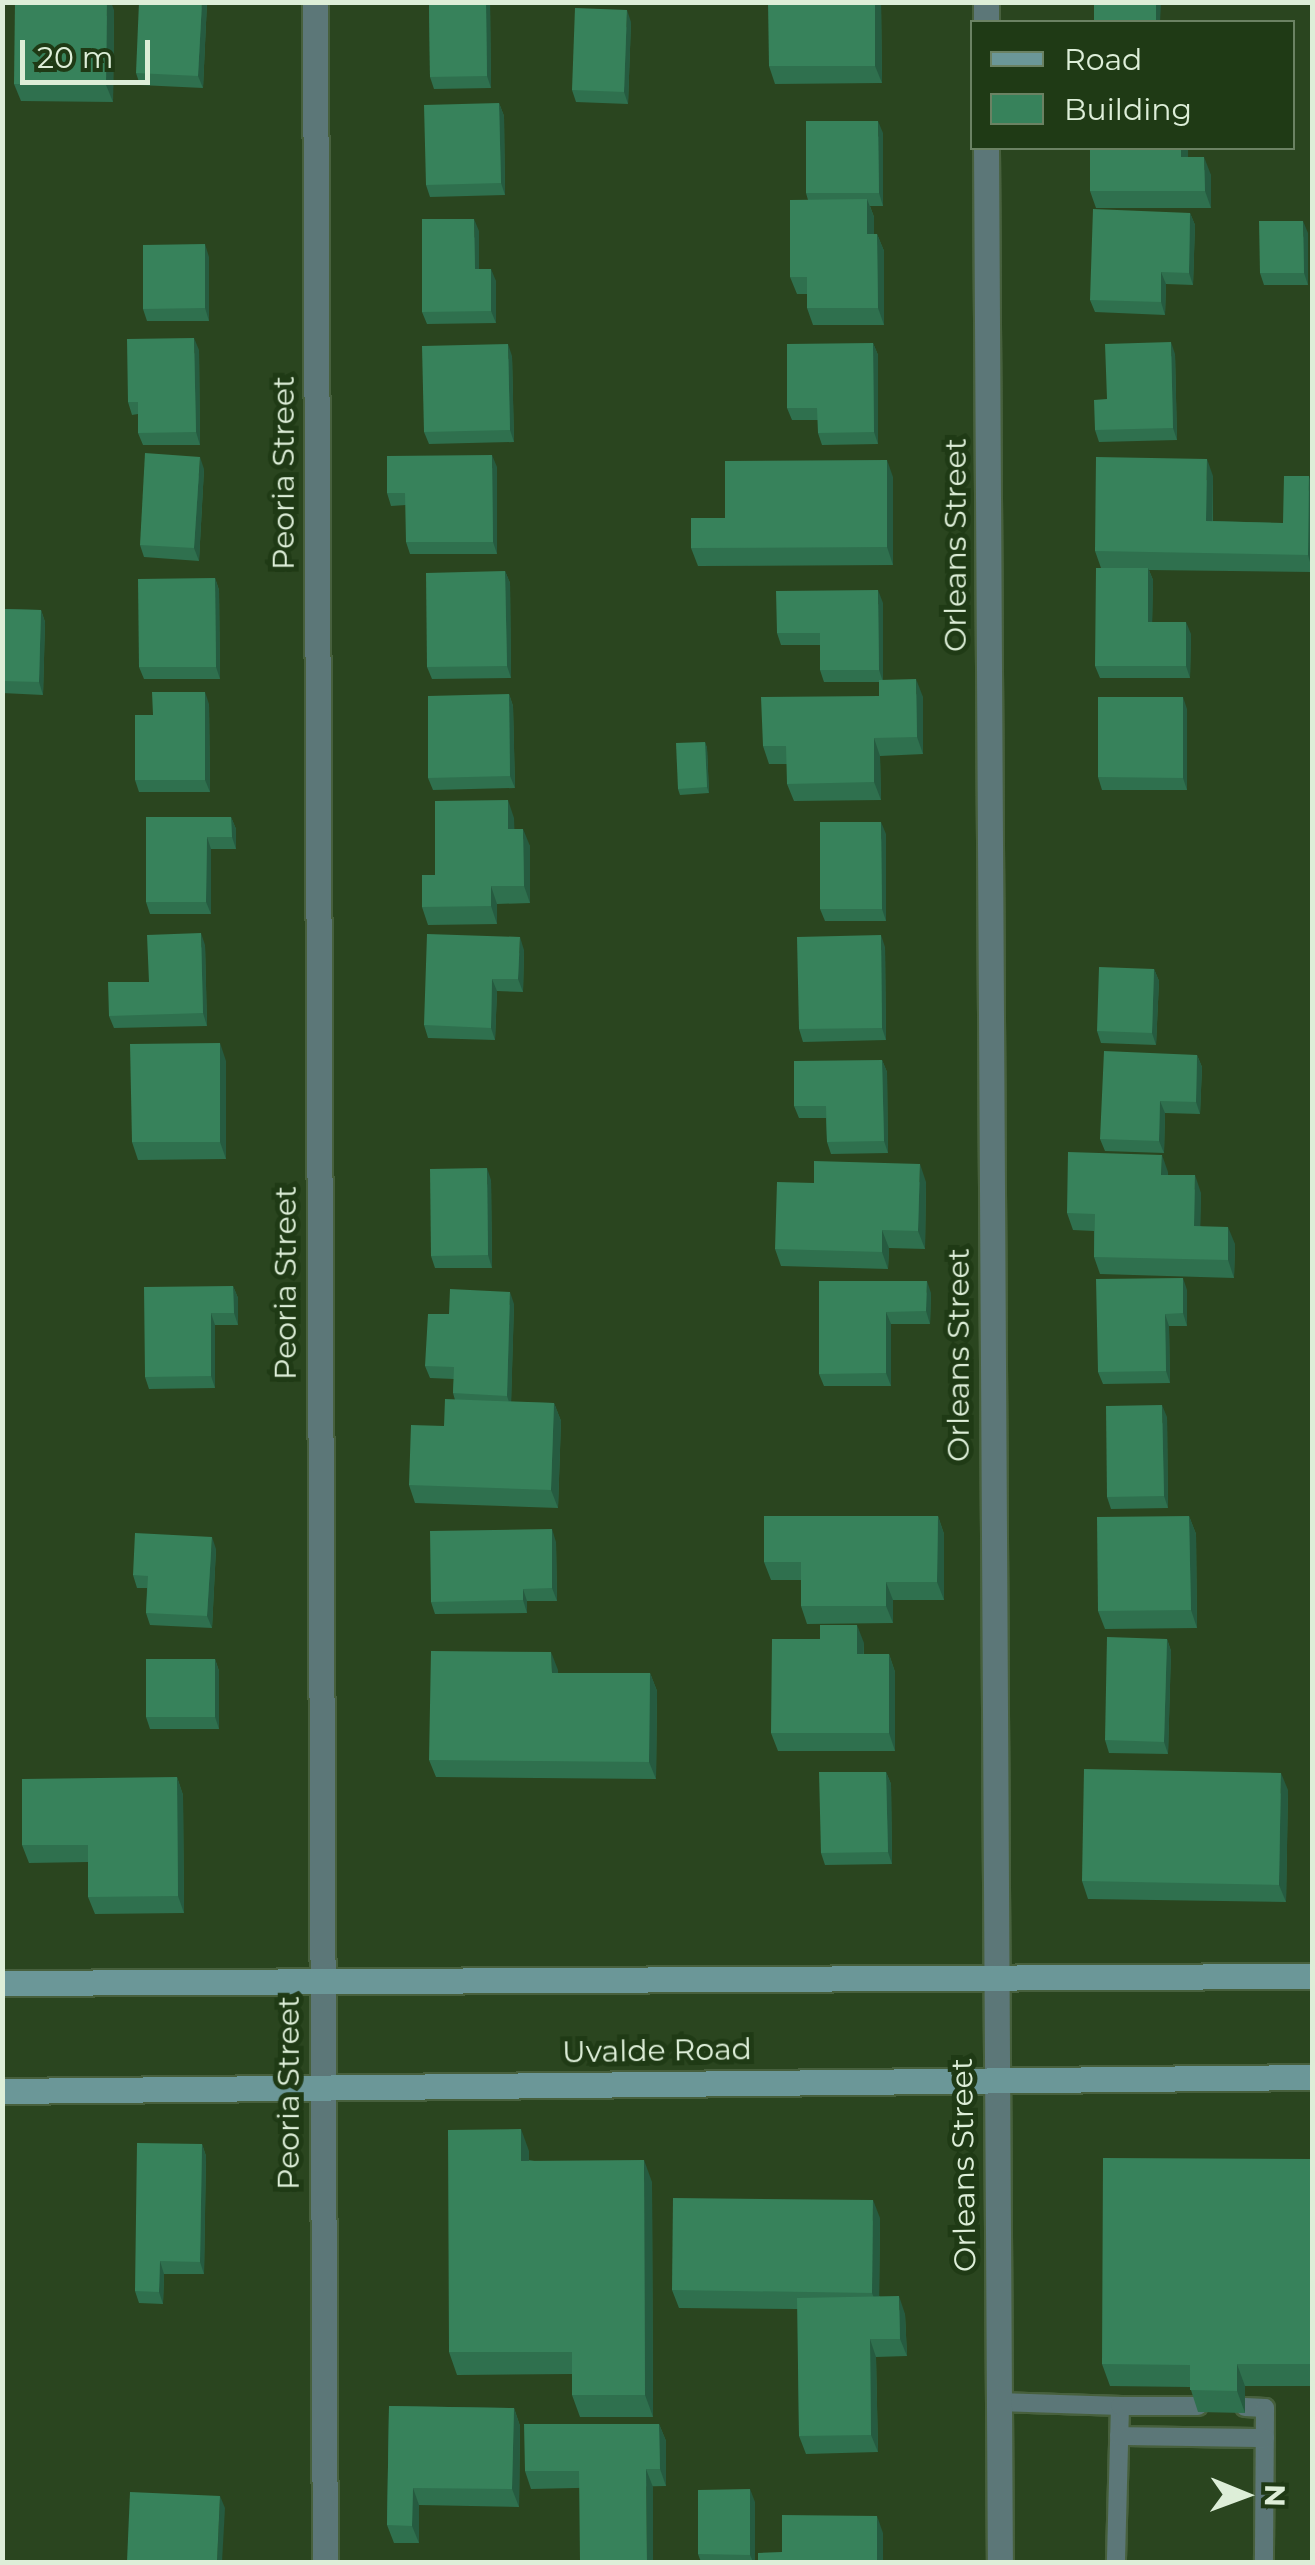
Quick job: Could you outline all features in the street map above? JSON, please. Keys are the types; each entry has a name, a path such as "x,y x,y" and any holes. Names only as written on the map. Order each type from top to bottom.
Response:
{"main road":[{"path":"2,1983 1312,1976"},
{"name":"Uvalde Road","path":"2,2091 1312,2076"}],"street":[{"name":"Peoria Street","path":"315,2 325,2562"},
{"name":"Orleans Street","path":"986,150 1000,2562"}],"lane":[{"path":"999,2402 1198,2406"},
{"path":"1116,2562 1120,2406"},
{"path":"1245,2407 1265,2408 1264,2562"},
{"path":"1119,2436 1265,2438"}],"building":[{"path":"15,2 107,2 106,85 14,84"},
{"path":"139,2 202,2 198,76 136,73"},
{"path":"429,2 486,2 487,76 430,77"},
{"path":"768,2 875,2 875,66 769,66"},
{"path":"1094,2 1156,2 1156,20 1094,20"},
{"path":"575,8 627,10 624,92 572,90"},
{"path":"499,103 501,183 426,185 424,105"},
{"path":"806,121 878,121 879,193 806,193"},
{"path":"1090,150 1181,150 1181,157 1204,157 1205,191 1090,191"},
{"path":"867,199 867,234 877,234 878,308 807,308 807,277 790,277 790,200"},
{"path":"1093,209 1190,213 1189,273 1161,272 1161,302 1090,300"},
{"path":"422,219 474,219 475,269 491,269 491,311 422,312"},
{"path":"1259,221 1303,221 1304,273 1260,273"},
{"path":"205,244 205,308 143,309 143,245"},
{"path":"194,338 196,432 138,433 138,402 128,402 127,339"},
{"path":"1171,342 1173,428 1095,430 1094,400 1107,399 1105,344"},
{"path":"873,343 874,432 818,433 817,408 787,408 787,344"},
{"path":"508,344 510,430 424,432 422,346"},
{"path":"145,453 200,457 194,548 140,545"},
{"path":"492,455 493,542 406,542 405,493 387,493 387,456"},
{"path":"1096,457 1207,459 1206,521 1283,523 1284,476 1309,476 1308,555 1095,551"},
{"path":"887,460 887,547 691,548 691,518 725,518 725,461"},
{"path":"1096,568 1148,568 1148,622 1186,622 1186,666 1095,666"},
{"path":"505,571 507,666 427,667 426,573"},
{"path":"215,578 216,667 139,667 138,579"},
{"path":"878,590 879,670 820,670 820,633 777,633 776,591"},
{"path":"2,609 41,610 39,682 2,681"},
{"path":"916,679 917,737 874,738 874,782 787,784 786,746 763,746 761,697 879,696 879,680"},
{"path":"152,692 205,692 205,780 135,780 135,715 153,715"},
{"path":"509,694 510,776 428,778 428,696"},
{"path":"1098,697 1183,697 1183,778 1098,777"},
{"path":"705,742 707,787 678,789 676,743"},
{"path":"508,800 508,829 523,829 524,886 491,886 491,906 422,907 422,875 435,875 435,801"},
{"path":"146,817 231,817 232,837 207,837 206,902 146,902"},
{"path":"820,822 881,822 882,909 820,909"},
{"path":"201,933 203,1013 109,1016 108,982 149,982 147,935"},
{"path":"427,934 520,937 518,979 492,979 491,1028 424,1025"},
{"path":"881,935 882,1028 799,1029 797,937"},
{"path":"1099,967 1154,969 1152,1033 1097,1031"},
{"path":"220,1043 220,1142 132,1142 130,1044"},
{"path":"1104,1051 1197,1055 1196,1102 1160,1101 1159,1141 1100,1139"},
{"path":"882,1060 884,1141 827,1142 826,1106 794,1106 794,1061"},
{"path":"1068,1152 1162,1155 1161,1175 1195,1175 1194,1226 1228,1227 1228,1260 1094,1257 1095,1214 1067,1213"},
{"path":"814,1161 920,1164 918,1231 882,1230 882,1252 775,1249 777,1182 814,1183"},
{"path":"487,1168 488,1255 431,1256 430,1169"},
{"path":"1183,1278 1183,1313 1165,1314 1166,1371 1098,1372 1096,1279"},
{"path":"819,1281 927,1281 926,1311 886,1312 886,1373 819,1374"},
{"path":"233,1286 234,1313 211,1313 211,1376 145,1377 144,1287"},
{"path":"450,1289 510,1292 507,1396 453,1393 454,1367 425,1366 428,1314 449,1314"},
{"path":"445,1399 554,1403 551,1490 409,1485 411,1425 444,1426"},
{"path":"1162,1405 1164,1496 1107,1497 1106,1406"},
{"path":"764,1516 938,1516 937,1582 886,1582 886,1606 801,1606 801,1562 764,1562"},
{"path":"1189,1516 1191,1610 1098,1611 1097,1517"},
{"path":"552,1529 552,1588 523,1589 523,1600 431,1602 430,1531"},
{"path":"135,1533 212,1537 207,1616 146,1613 148,1576 133,1575"},
{"path":"820,1625 857,1625 857,1654 889,1654 889,1733 771,1733 772,1639 820,1639"},
{"path":"1107,1637 1167,1639 1164,1742 1105,1740"},
{"path":"431,1651 551,1652 552,1673 650,1673 649,1762 429,1760"},
{"path":"146,1659 215,1659 215,1717 146,1717"},
{"path":"1084,1769 1281,1773 1279,1885 1082,1881"},
{"path":"819,1772 886,1772 888,1852 821,1853"},
{"path":"177,1777 178,1896 88,1897 88,1845 22,1845 22,1779"},
{"path":"521,2129 521,2161 644,2160 645,2395 572,2395 572,2352 449,2352 448,2130"},
{"path":"137,2143 202,2144 200,2262 160,2261 159,2292 135,2291"},
{"path":"1103,2158 1312,2159 1312,2364 1237,2364 1237,2391 1190,2390 1190,2365 1102,2364"},
{"path":"673,2198 873,2200 872,2293 672,2290"},
{"path":"899,2296 900,2339 870,2339 871,2435 799,2436 797,2298"},
{"path":"389,2406 514,2408 512,2489 413,2488 412,2526 387,2525"},
{"path":"524,2424 659,2424 660,2469 646,2469 647,2562 580,2562 579,2471 525,2471"},
{"path":"750,2489 750,2555 698,2554 698,2490"},
{"path":"130,2492 220,2496 217,2562 127,2562"},
{"path":"782,2515 877,2516 877,2562 758,2562 758,2553 782,2552"}]}
